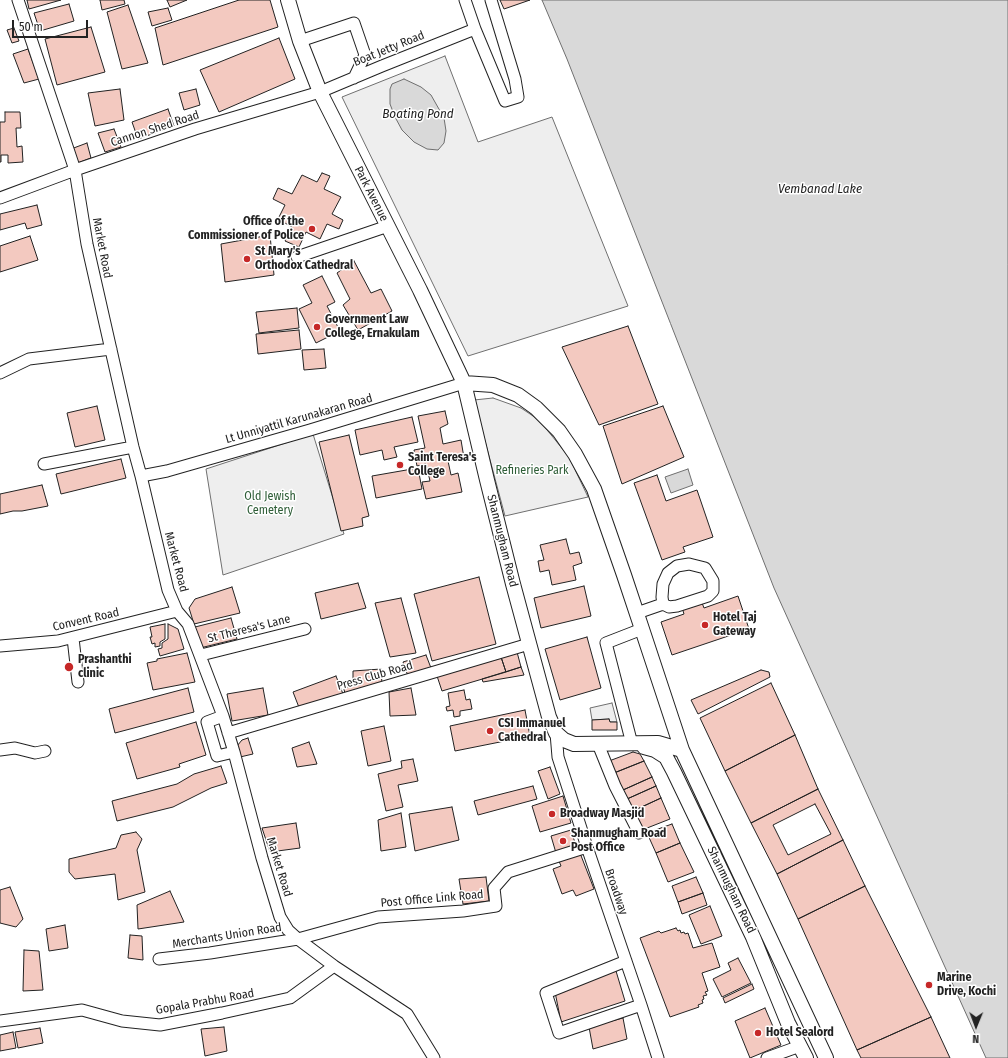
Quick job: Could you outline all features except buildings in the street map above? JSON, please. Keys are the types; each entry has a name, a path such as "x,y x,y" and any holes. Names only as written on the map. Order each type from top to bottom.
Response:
{"main road":[{"name":"Park Avenue","path":"288,0 300,41 320,92 420,290 464,383"},
{"name":"Shanmugham Road","path":"556,733 549,717 505,554 464,383 493,385 518,395 536,408 559,431 575,454 594,489 682,750 805,1016 826,1058"},
{"path":"556,733 564,740 574,744 658,743 682,750"},
{"path":"632,744 655,750 666,757 682,750"},
{"name":"Shanmugham Road","path":"666,757 753,937 788,1023 803,1052"},
{"path":"788,1023 805,1016"}],"street":[{"name":"Market Road","path":"18,0 75,170 87,244 133,447 168,590 177,612 188,624 223,716 262,858 280,917 288,930 298,939 334,966 407,1014 434,1058"},
{"path":"465,0 472,30 504,101 518,97 515,79 491,0"},
{"path":"300,41 354,23 365,55 354,78"},
{"name":"Boat Jetty Road","path":"320,92 472,30"},
{"name":"Cannon Shed Road","path":"0,198 75,170 195,129 320,92"},
{"path":"297,257 388,226"},
{"path":"0,372 29,359 111,349"},
{"name":"Lt Unniyattil Karunakaran Road","path":"141,476 310,430 464,383"},
{"path":"44,464 133,447"},
{"path":"637,613 663,604 669,607 677,606 708,596 713,591 713,581 705,568 689,564 678,566 668,573 663,584 663,604"},
{"name":"Convent Road","path":"0,646 58,641 177,612"},
{"name":"St Theresa's Lane","path":"200,655 305,629"},
{"path":"632,744 606,642 642,629"},
{"path":"73,638 78,682"},
{"name":"Press Club Road","path":"228,733 529,644"},
{"path":"223,716 207,722 217,756 234,752"},
{"name":"Broadway","path":"556,733 558,757 658,1058"},
{"path":"598,744 615,786 639,832"},
{"path":"0,750 15,748 35,753 45,752"},
{"name":"Post Office Link Road","path":"298,939 378,917 463,911 496,906 494,888 508,872 587,847"},
{"name":"Merchants Union Road","path":"159,959 210,953 298,939"},
{"path":"626,961 546,993 559,1033 641,1005"},
{"name":"Gopala Prabhu Road","path":"0,1021 82,1010 122,1022 160,1025 290,998 334,966"},
{"path":"767,1058 803,1052"}],"green space":[{"path":"445,56 478,142 552,117 628,306 468,356 342,97"},
{"name":"Refineries Park","path":"493,398 521,408 539,420 569,457 588,497 505,516 474,400"},
{"name":"Old Jewish Cemetery","path":"313,434 344,534 223,575 206,469"},
{"path":"612,703 617,722 610,722 609,719 592,720 590,708"}],"water":[{"name":"Vembanad Lake","path":"542,0 1008,0 1008,1058 986,1058 774,588 567,59"},
{"name":"Boating Pond","path":"404,79 421,87 431,95 444,118 446,131 444,143 438,150 427,149 414,142 402,130 395,117 390,104 390,89 392,84"},
{"path":"688,469 693,485 671,493 665,477"}],"place":[{"name":"Office of the Commissioner of Police","path":"312,229"},
{"name":"St Mary's Orthodox Cathedral","path":"247,259"},
{"name":"Government Law College, Ernakulam","path":"317,327"},
{"name":"Saint Teresa's College","path":"400,465"},
{"name":"Hotel Taj Gateway","path":"705,625"},
{"name":"Prashanthi clinic","path":"69,667"},
{"name":"CSI Immanuel Cathedral","path":"490,731"},
{"name":"Broadway Masjid","path":"552,814"},
{"name":"Shanmugham Road Post Office","path":"563,841"},
{"name":"Marine Drive, Kochi","path":"929,985"},
{"name":"Hotel Sealord","path":"758,1033"}]}
